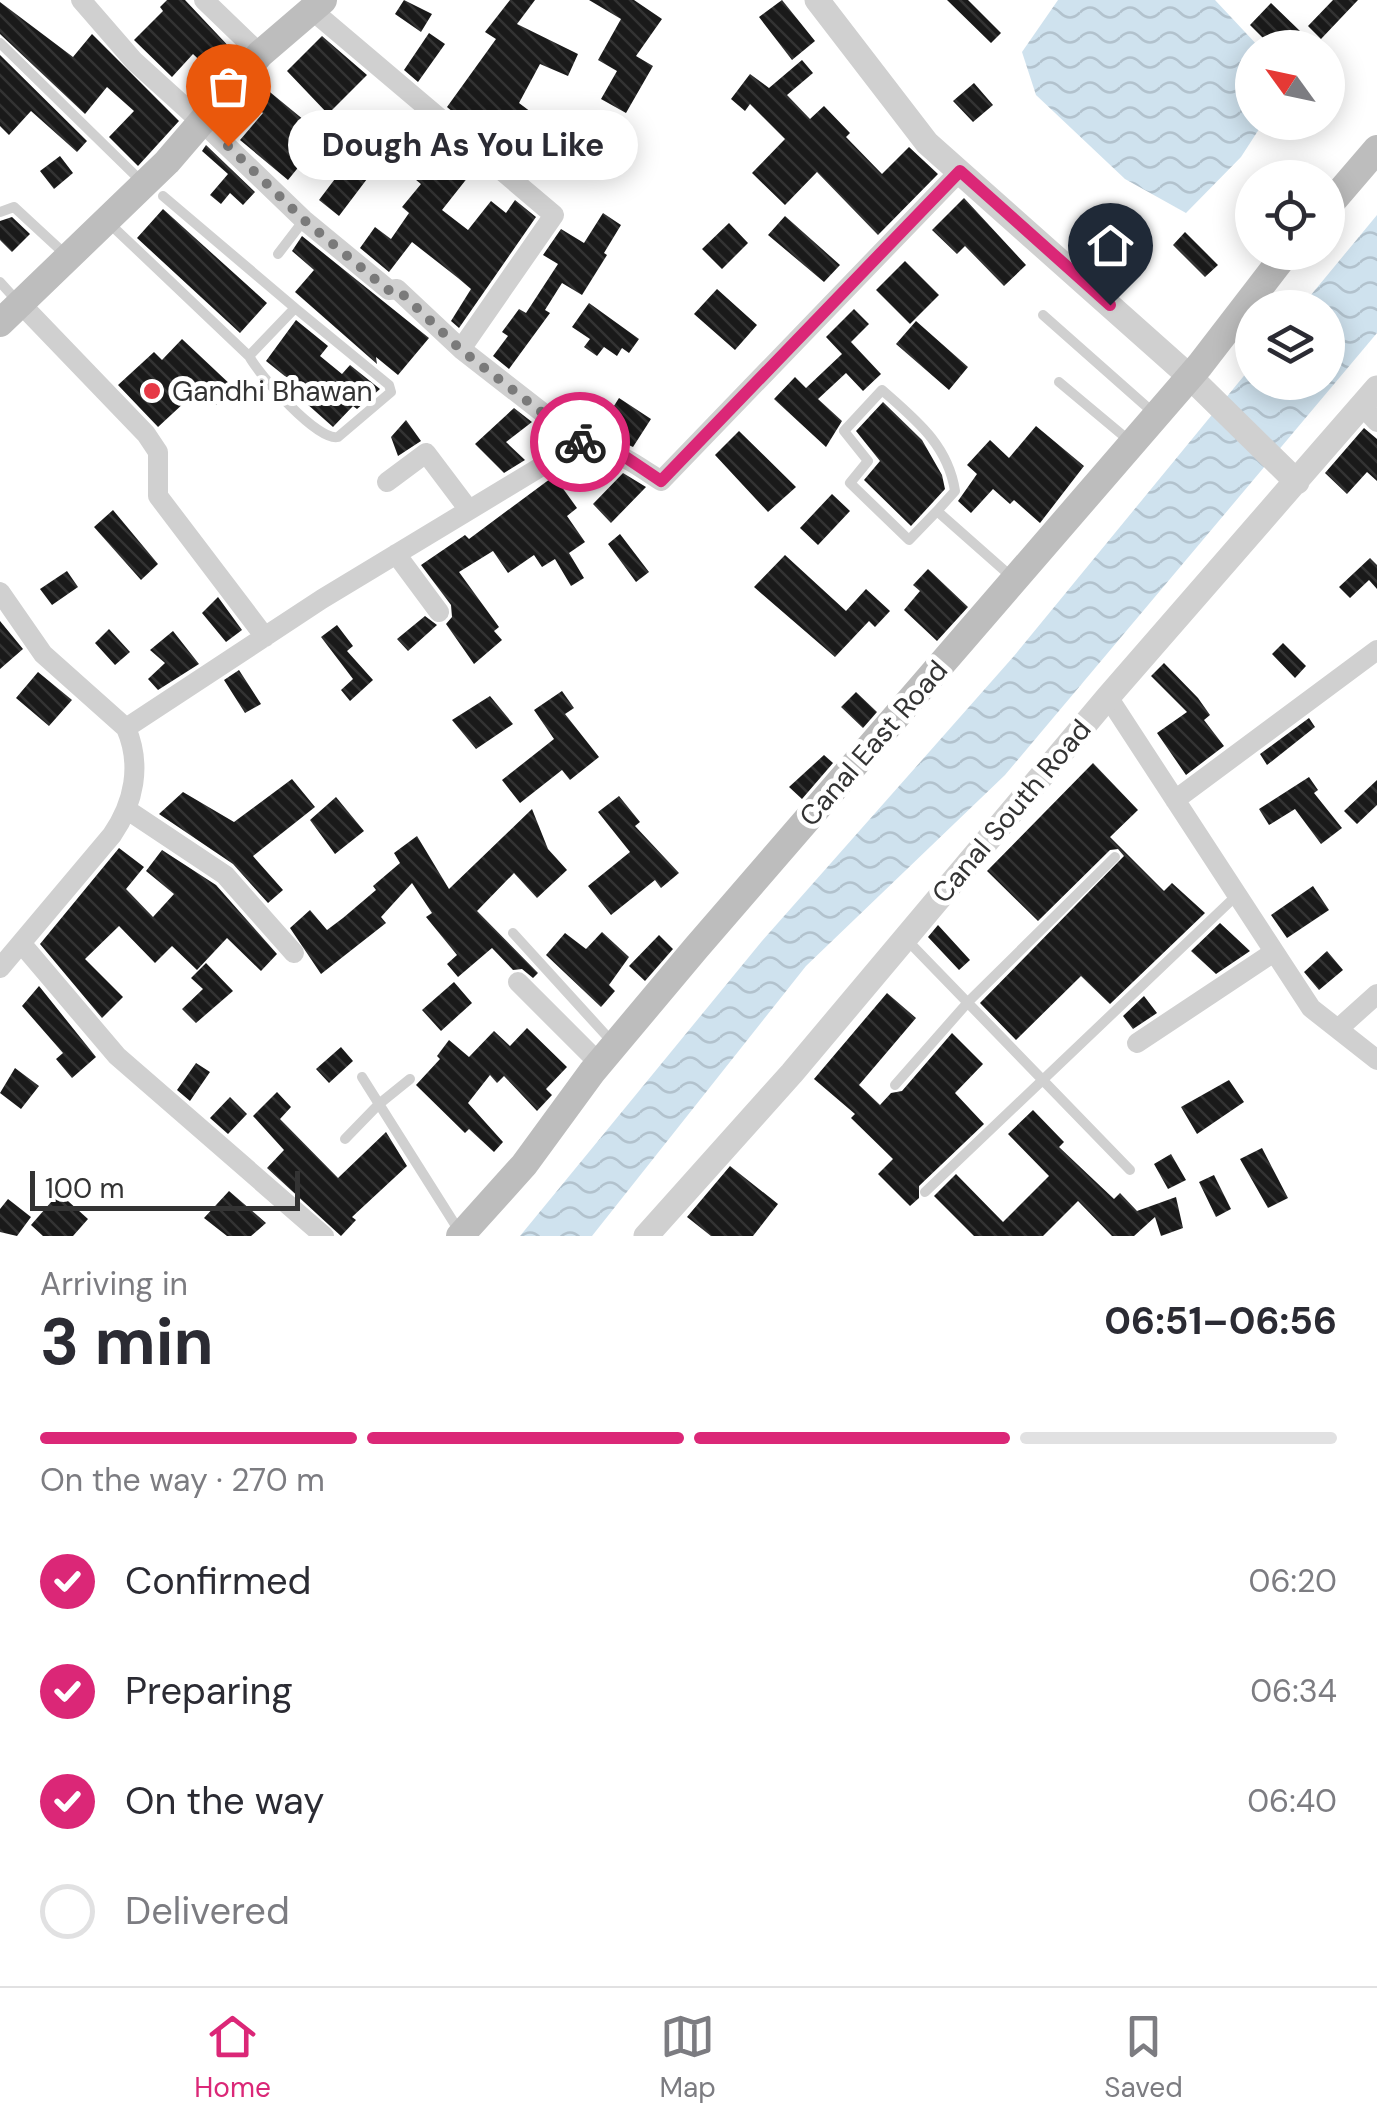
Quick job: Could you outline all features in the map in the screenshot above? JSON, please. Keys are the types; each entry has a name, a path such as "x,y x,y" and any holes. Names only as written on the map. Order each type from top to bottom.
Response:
{"main road":[{"path":"10,313 104,219 153,189 201,121 260,54 318,5"},
{"path":"1345,186 1377,149"},
{"name":"Canal East Road","path":"461,1236 524,1165 607,1054 1157,416 1273,270"}],"street":[{"path":"81,0 134,61 304,220 388,290 397,289 460,349 588,448"},
{"path":"204,0 260,54"},
{"path":"817,0 927,143 1190,377 1297,482"},
{"path":"318,5 554,216 460,349"},
{"path":"126,728 396,554 557,457 588,448 618,452 661,481 960,171"},
{"path":"10,313 146,434 158,452 158,496 264,637"},
{"name":"Canal South Road","path":"646,1236 1108,697 1297,482 1372,405"},
{"path":"387,482 426,453 469,510"},
{"path":"396,554 439,612"},
{"path":"0,592 43,654 126,728 133,766 129,811 0,968"},
{"path":"1175,800 1377,650"},
{"path":"1108,697 1311,1008 1377,1060"},
{"path":"129,811 225,876 294,953"},
{"path":"21,943 117,1056 324,1236"},
{"path":"1137,1044 1274,952"},
{"path":"518,982 607,1054"},
{"path":"1338,1029 1377,994"}],"lane":[{"path":"0,43 153,189 389,384 387,398 331,439 257,372 249,356 104,219"},
{"path":"0,212 14,207 67,256"},
{"path":"278,254 304,220"},
{"path":"0,282 10,313"},
{"path":"249,356 295,308"},
{"path":"1043,314 1157,416"},
{"path":"1059,382 1133,444"},
{"path":"882,390 929,432 951,464 955,491 938,510 908,540 850,483 868,461 844,432 882,390"},
{"path":"938,510 1015,580"},
{"path":"894,1085 969,1002 1115,858"},
{"path":"925,1192 1237,895"},
{"path":"513,932 607,1054"},
{"path":"904,938 1045,1077 1130,1170"},
{"path":"362,1077 461,1236"},
{"path":"346,1139 410,1079"}],"water":[{"path":"1058,0 1215,0 1243,30 1235,30 1235,140 1252,140 1241,157 1186,213 1125,179 1036,95 1022,52"},
{"path":"1377,215 1377,333 1345,371 1345,290 1315,290 1332,270 1345,270 1345,254"},
{"path":"1235,387 1235,400 1321,400 1005,775 806,966 592,1236 520,1236 762,941 1014,656"}],"building":[{"path":"167,0 185,0 234,52 214,74 193,54 172,77 134,40 163,11 160,7"},
{"path":"404,0 432,14 421,32 395,14"},
{"path":"510,0 535,0 517,24 578,54 568,76 540,64 519,103 531,112 500,152 447,107 496,39 485,32"},
{"path":"589,0 634,0 662,19 636,56 653,66 626,113 601,99 617,71 598,60 621,19"},
{"path":"782,0 815,41 792,60 759,17"},
{"path":"947,0 968,0 1001,33 991,43"},
{"path":"1333,0 1358,0 1330,30 1312,30 1308,26"},
{"path":"0,2 73,57 92,34 179,121 138,166 109,137 134,111 107,87 85,114 0,34"},
{"path":"1271,3 1299,30 1255,30 1250,25"},
{"path":"429,33 445,44 418,82 404,70"},
{"path":"322,36 367,75 328,114 287,71"},
{"path":"0,55 87,141 77,152 31,111 9,135 0,126"},
{"path":"802,60 813,73 787,95 810,119 824,106 850,133 846,137 882,174 909,147 938,174 878,235 817,172 785,205 752,173 785,139 750,104 745,111 731,99 750,74 769,88"},
{"path":"974,83 993,105 973,122 953,101"},
{"path":"265,88 327,139 311,163 305,159 288,180 240,140 263,113 252,103"},
{"path":"441,138 476,167 442,210 468,230 491,201 506,213 515,200 536,217 459,328 451,321 471,289 458,278 412,242 389,272 360,248 375,227 391,239 409,213 402,207 421,184 410,175"},
{"path":"206,145 255,192 243,205 230,193 221,204 210,195 228,174 202,151"},
{"path":"60,156 73,173 54,189 40,171"},
{"path":"350,159 370,175 339,216 319,200"},
{"path":"964,198 1026,265 1004,286 965,246 957,254 932,230"},
{"path":"163,209 267,303 240,333 137,238"},
{"path":"603,213 621,225 604,253 607,255 582,295 562,283 545,310 550,313 509,369 493,356 508,336 502,332 519,309 526,313 558,264 543,255 561,229 584,243"},
{"path":"785,216 840,265 824,282 768,235"},
{"path":"12,217 30,234 12,252 0,240 0,221"},
{"path":"729,223 748,243 722,269 702,249"},
{"path":"1185,232 1218,265 1205,277 1173,245"},
{"path":"302,236 429,338 398,375 376,357 377,364 295,292 314,270 292,251"},
{"path":"905,261 939,295 910,324 876,290"},
{"path":"717,289 757,325 735,350 694,314"},
{"path":"589,303 639,339 629,353 622,348 617,356 604,347 597,356 584,347 590,339 572,327"},
{"path":"854,309 869,324 851,342 881,374 863,391 846,373 818,399 842,421 826,447 774,399 795,377 806,388 842,354 826,337"},
{"path":"296,320 328,346 320,356 342,374 350,365 380,389 357,409 353,406 333,427 306,403 311,397 266,361"},
{"path":"916,321 968,367 949,390 896,344"},
{"path":"182,339 233,387 216,405 199,389 158,427 118,385 154,352 162,360"},
{"path":"619,398 651,419 633,447 598,431"},
{"path":"883,402 922,440 942,475 945,489 911,526 864,480 880,461 856,431"},
{"path":"514,408 532,422 506,442 525,460 504,473 475,444"},
{"path":"406,420 421,441 398,456 391,437"},
{"path":"1036,426 1084,466 1040,523 1014,500 1010,504 993,489 971,513 958,501 977,474 967,465 990,440 1009,458"},
{"path":"1364,428 1377,439 1377,481 1367,472 1347,494 1325,473"},
{"path":"739,431 796,487 768,512 715,455"},
{"path":"623,473 646,487 611,523 593,504"},
{"path":"554,476 577,508 567,516 585,542 569,553 584,578 571,586 555,559 542,567 534,555 508,573 493,551 459,572 499,627 494,631 502,640 474,664 446,624 452,617 451,605 421,565 465,535 469,539"},
{"path":"832,494 850,511 818,545 800,528"},
{"path":"113,510 158,564 141,580 94,527"},
{"path":"620,534 649,572 636,582 608,544"},
{"path":"785,555 846,611 866,589 890,611 875,627 869,621 835,657 754,587"},
{"path":"1370,558 1377,565 1377,589 1369,580 1350,598 1339,587"},
{"path":"928,569 968,607 937,641 904,610 920,591 913,585"},
{"path":"67,571 78,587 52,605 40,589"},
{"path":"218,597 242,630 226,642 202,613"},
{"path":"425,616 437,625 408,651 397,639"},
{"path":"0,621 23,649 0,669"},
{"path":"337,625 353,646 347,651 373,680 350,701 341,690 353,679 321,637"},
{"path":"109,629 130,652 115,665 95,643"},
{"path":"173,631 199,664 158,690 148,679 165,663 150,650"},
{"path":"1283,643 1306,666 1295,678 1272,654"},
{"path":"1164,663 1198,698 1210,715 1204,720 1224,746 1186,775 1157,733 1187,712 1151,676"},
{"path":"239,670 261,704 245,713 224,680"},
{"path":"38,672 72,700 49,726 16,698"},
{"path":"562,691 574,708 565,714 599,757 570,780 562,770 520,803 502,780 554,739 534,710"},
{"path":"856,692 877,712 863,728 841,707"},
{"path":"490,696 513,724 476,749 452,720"},
{"path":"1309,718 1315,727 1267,765 1260,754"},
{"path":"824,755 833,763 802,799 789,787"},
{"path":"1093,763 1138,810 1110,837 1164,891 1172,883 1205,913 1110,1004 1081,976 1016,1040 980,1003 1124,856 1118,849 1110,850 1038,921 987,871"},
{"path":"1309,777 1318,790 1314,793 1342,828 1321,844 1295,809 1269,825 1259,809"},
{"path":"292,779 315,807 253,856 283,890 268,903 233,864 159,814 183,792 234,822"},
{"path":"1377,780 1377,805 1357,824 1344,811"},
{"path":"619,796 640,822 635,826 679,873 661,888 655,880 611,915 588,886 630,852 598,812"},
{"path":"336,797 364,831 335,854 310,820"},
{"path":"532,809 548,849 567,870 537,898 514,873 477,911 538,973 533,978 522,969 513,970 492,948 458,977 447,964 457,955 426,917 432,913 412,883 381,917 386,923 321,974 290,928 310,910 327,930 376,890 373,886 400,863 394,853 417,836 449,889"},
{"path":"119,848 144,867 126,889 153,917 174,894 146,871 162,850 216,885 277,954 261,971 227,938 197,970 172,946 155,963 119,926 85,959 123,997 102,1018 40,944"},
{"path":"1313,886 1329,910 1287,938 1271,915"},
{"path":"1220,923 1250,951 1216,974 1191,951"},
{"path":"938,925 970,960 959,970 928,937"},
{"path":"602,932 629,957 609,985 615,991 601,1007 546,955 565,933 586,949"},
{"path":"659,935 673,949 645,981 629,966"},
{"path":"1327,951 1343,970 1319,990 1304,972"},
{"path":"206,963 233,991 196,1023 182,1009 203,989 191,978"},
{"path":"454,982 472,1003 441,1031 422,1010"},
{"path":"39,986 96,1057 72,1078 56,1059 63,1053 22,1006"},
{"path":"887,993 916,1018 859,1085 880,1105 891,1093 902,1091 952,1033 983,1064 955,1093 984,1124 919,1186 919,1198 910,1206 878,1174 893,1159 851,1118 855,1114 814,1079"},
{"path":"1144,996 1157,1013 1133,1029 1123,1016"},
{"path":"527,1028 567,1067 546,1089 552,1095 537,1111 504,1076 497,1083 490,1075 468,1103 503,1142 494,1152 469,1129 465,1133 416,1085 440,1059 437,1056 449,1040 469,1057 494,1031 510,1046"},
{"path":"341,1047 353,1061 329,1083 316,1069"},
{"path":"196,1063 210,1072 190,1101 177,1090"},
{"path":"15,1068 39,1086 21,1109 0,1093"},
{"path":"1229,1080 1244,1102 1197,1134 1181,1107"},
{"path":"277,1092 291,1107 280,1119 338,1178 386,1132 407,1166 352,1217 356,1220 341,1236 267,1168 284,1150 253,1116"},
{"path":"230,1097 247,1114 228,1134 210,1118"},
{"path":"1033,1110 1064,1142 1059,1147 1114,1199 1120,1193 1137,1211 1176,1197 1183,1228 1161,1236 1155,1217 1134,1236 1112,1236 1078,1201 1043,1236 974,1236 934,1196 956,1174 1003,1222 1049,1176 1008,1134"},
{"path":"1262,1148 1288,1198 1268,1208 1240,1159"},
{"path":"1171,1154 1186,1180 1168,1189 1154,1164"},
{"path":"730,1166 778,1204 753,1236 711,1236 687,1217"},
{"path":"1214,1175 1231,1209 1216,1217 1199,1182"},
{"path":"229,1191 266,1223 251,1236 227,1236 204,1218"},
{"path":"59,1193 88,1219 73,1236 43,1236 31,1225"},
{"path":"8,1199 31,1217 17,1236 0,1232 0,1209"}],"way so far":[{"path":"228,146 304,220 388,290 397,289 460,349 580,442"}],"place":[{"name":"Dough As You Like","path":"228,146"},
{"name":"Gandhi Bhawan","path":"152,391"}],"route":[{"path":"580,442 588,448 618,452 661,481 960,171 1110,305"}]}
